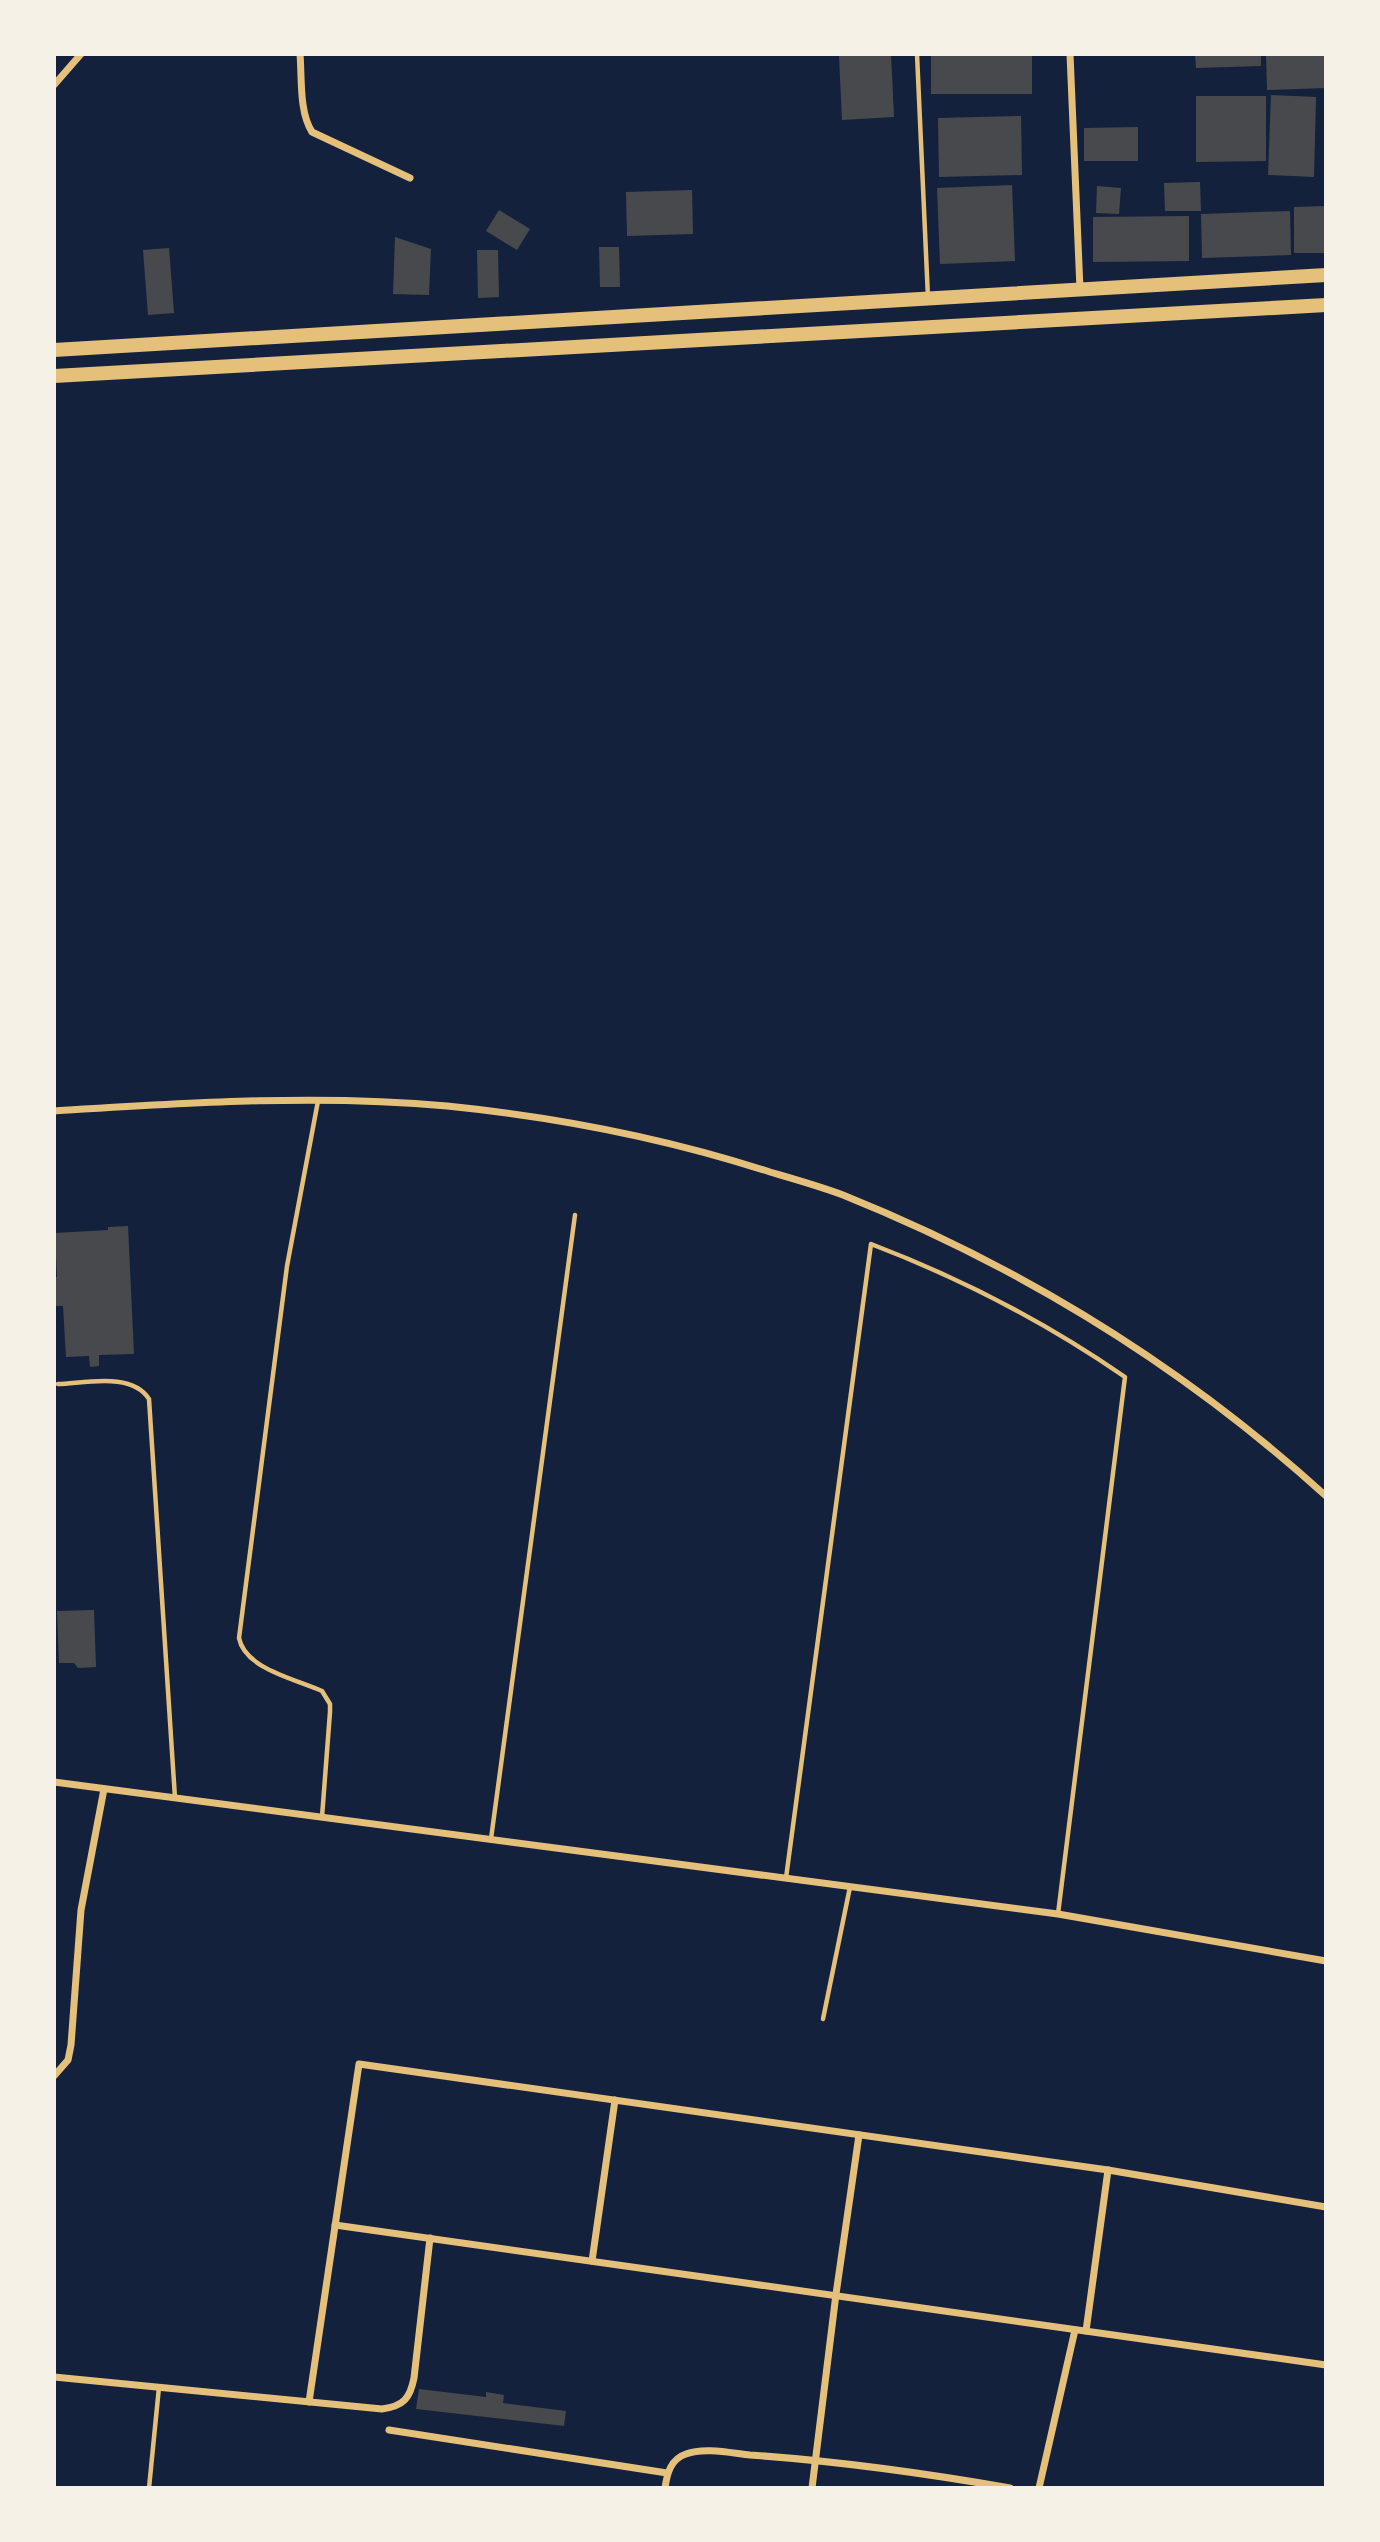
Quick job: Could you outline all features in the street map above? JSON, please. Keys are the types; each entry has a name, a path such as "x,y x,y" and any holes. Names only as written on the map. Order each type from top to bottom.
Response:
{"main road":[{"path":"54,351 1326,275"},
{"path":"54,376 1326,304"}],"street":[{"path":"54,85 81,54"},
{"path":"300,54 305,114 312,132 410,178"},
{"path":"1070,54 1080,289"},
{"path":"54,1111 318,1101 443,1106 545,1118 650,1138 735,1161 840,1194 917,1228 1068,1303 1190,1385 1260,1438 1326,1496"},
{"path":"54,1782 1058,1914 1326,1961"},
{"path":"54,2076 68,2060 71,2045 81,1910 104,1789"},
{"path":"309,2403 359,2064 1108,2170 1326,2207"},
{"path":"593,2261 615,2101"},
{"path":"812,2488 859,2135"},
{"path":"1086,2331 1108,2170"},
{"path":"335,2225 1326,2365"},
{"path":"54,2377 382,2409 405,2403 411,2393 414,2378 430,2238"},
{"path":"1040,2488 1075,2330"},
{"path":"389,2430 667,2473"},
{"path":"665,2488 667,2473 676,2459 687,2453 711,2452 814,2459 1010,2488"}],"lane":[{"path":"917,54 929,298"},
{"path":"318,1101 290,1247 239,1638 244,1652 256,1664 322,1691 327,1697 330,1712 322,1818"},
{"path":"491,1840 575,1215"},
{"path":"786,1879 871,1244 970,1288 1030,1320 1125,1377 1058,1914"},
{"path":"58,1384 124,1382 143,1390 149,1399 175,1798"},
{"path":"823,2019 850,1887"},
{"path":"149,2488 159,2387"}],"building":[{"path":"891,54 894,117 842,120 839,56"},
{"path":"931,54 1032,54 1032,94 931,94"},
{"path":"1195,54 1261,54 1261,66 1196,68"},
{"path":"1266,54 1326,54 1326,88 1267,90"},
{"path":"1271,95 1316,97 1314,177 1268,175"},
{"path":"1196,96 1266,96 1266,161 1196,162"},
{"path":"1021,116 1022,175 939,177 938,118"},
{"path":"1138,127 1138,161 1084,161 1084,128"},
{"path":"1200,182 1201,211 1165,211 1164,183"},
{"path":"1012,185 1015,261 940,264 937,188"},
{"path":"1097,186 1121,188 1119,214 1096,213"},
{"path":"692,190 693,234 627,236 626,192"},
{"path":"1326,206 1326,253 1294,253 1294,207"},
{"path":"499,210 530,229 517,250 486,231"},
{"path":"1290,211 1291,255 1202,258 1201,214"},
{"path":"1189,216 1189,261 1093,262 1093,217"},
{"path":"395,237 431,249 429,295 393,294"},
{"path":"599,247 619,247 620,287 600,287"},
{"path":"169,248 174,313 148,315 143,250"},
{"path":"477,250 498,250 499,297 478,298"},
{"path":"128,1226 134,1354 99,1355 99,1366 90,1367 89,1356 66,1357 63,1306 54,1306 54,1277 57,1277 55,1233"},
{"path":"94,1610 96,1667 78,1668 74,1663 59,1663 57,1611"},
{"path":"419,2389 486,2397 486,2392 504,2395 503,2403 566,2411 564,2426 416,2409"}]}
